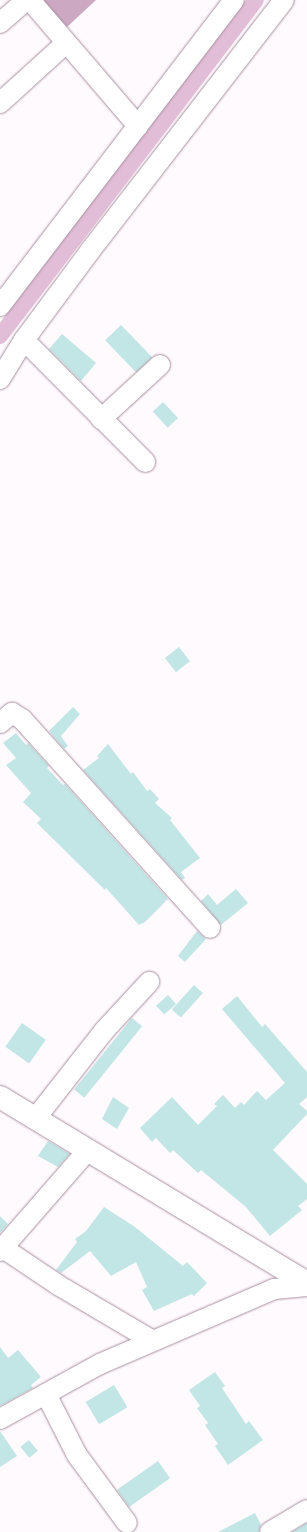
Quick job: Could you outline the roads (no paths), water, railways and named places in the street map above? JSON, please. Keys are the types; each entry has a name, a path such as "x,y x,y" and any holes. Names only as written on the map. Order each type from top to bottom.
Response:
{"main road":[{"path":"0,1097 307,1284"}],"street":[{"path":"0,23 26,0"},
{"path":"30,0 138,126"},
{"path":"0,306 234,0"},
{"path":"0,379 24,340 140,184 284,0"},
{"path":"0,103 66,43"},
{"path":"24,340 145,462"},
{"path":"101,418 160,364"},
{"path":"0,723 12,713 22,719 210,928"},
{"path":"35,1119 104,1032 149,982"},
{"path":"88,1150 1,1250 153,1342"},
{"path":"0,1419 100,1364 274,1289 307,1284"},
{"path":"46,1394 77,1454 127,1523"},
{"path":"270,1532 307,1510"}],"waterway":[{"path":"0,336 256,0"}]}
